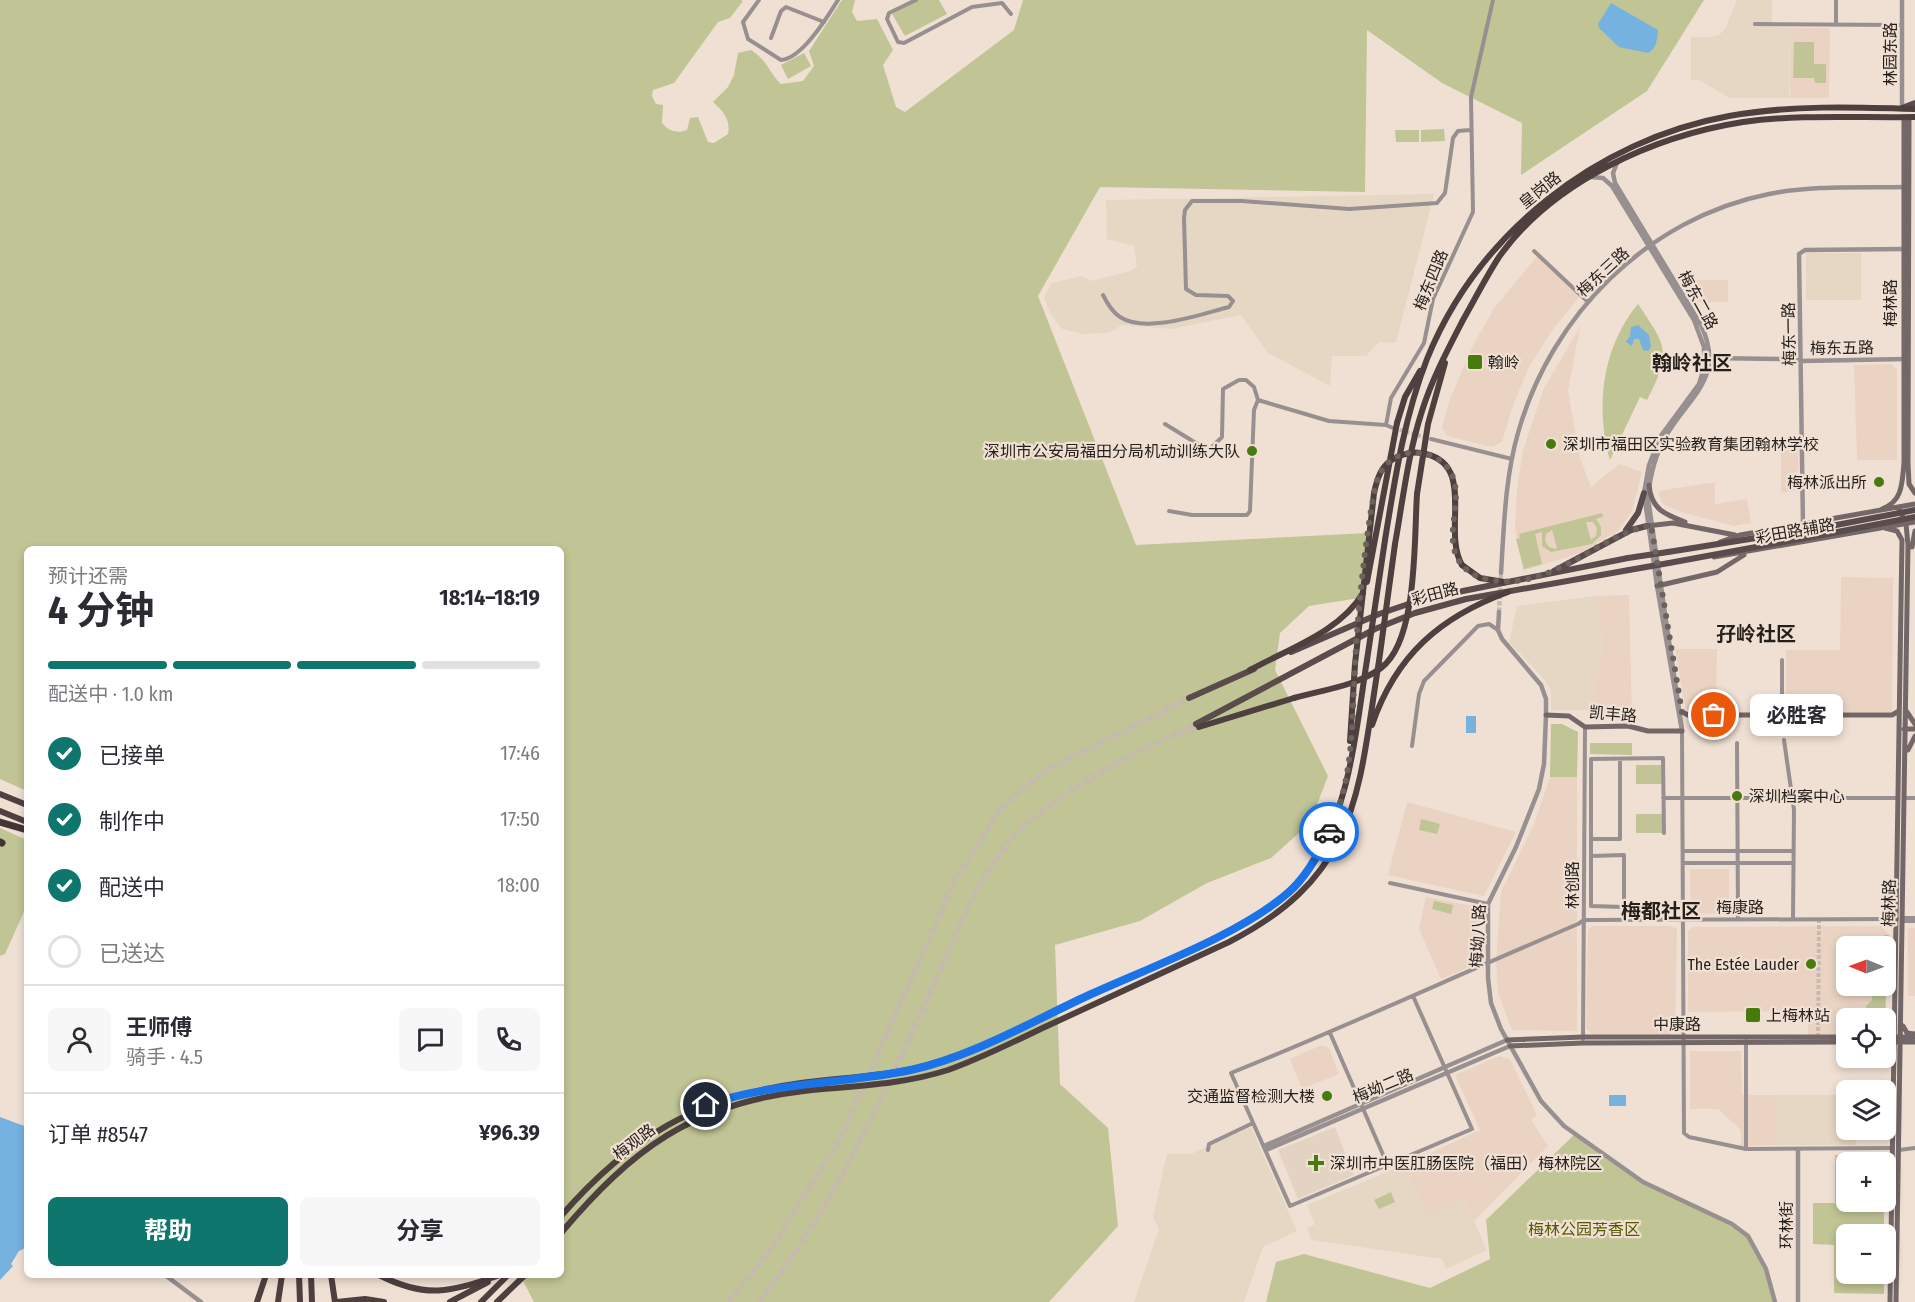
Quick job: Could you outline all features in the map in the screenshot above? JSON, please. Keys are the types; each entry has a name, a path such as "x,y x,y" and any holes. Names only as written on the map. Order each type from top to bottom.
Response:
{"highway":[{"name":"皇岗路","path":"1385,540 1404,432 1435,342 1476,274 1504,239 1544,201 1615,154 1674,129 1731,116 1798,109 1915,109"},
{"name":"皇岗路","path":"1395,544 1410,458 1421,412 1450,345 1504,251 1553,203 1591,177 1617,163 1675,139 1742,123 1794,118 1910,117"},
{"path":"1198,725 1366,677 1382,668 1398,649 1408,617 1417,494 1428,424 1450,345"},
{"path":"1250,670 1309,640 1340,620 1357,603 1367,582 1395,426 1406,397 1428,358"},
{"path":"1348,772 1355,664 1374,493 1380,474 1389,461 1397,456 1416,452 1433,456 1448,468 1455,483 1454,549 1462,565 1480,578 1504,582"},
{"name":"梅观路","path":"564,1213 622,1154 660,1128 706,1105 775,1087 891,1073 943,1061 1237,926 1274,904 1290,891 1307,871 1333,823 1348,772 1385,540"},
{"name":"梅观路","path":"564,1230 598,1190 636,1155 663,1136 711,1113 772,1096 893,1082 948,1070 1229,942 1267,922 1305,889 1333,853 1350,815 1364,752 1395,544"},
{"path":"1364,752 1382,699 1412,652 1430,634 1457,615 1508,592"},
{"path":"0,794 24,804"},
{"path":"0,811 24,821"},
{"path":"0,822 24,829"},
{"path":"257,1302 265,1278"},
{"path":"278,1302 282,1278"},
{"path":"299,1278 300,1302"},
{"path":"311,1278 312,1302"},
{"path":"332,1278 336,1302 365,1299 384,1302"},
{"path":"386,1278 407,1287 436,1292 455,1290 491,1278"},
{"path":"450,1302 493,1278"},
{"path":"481,1302 505,1278"},
{"path":"497,1302 522,1278"},
{"path":"503,1302 523,1278"}],"main road":[{"path":"1902,108 1915,103"},
{"name":"梅林路","path":"1910,117 1906,187 1906,463 1908,479 1915,494"},
{"name":"梅林路","path":"1882,509 1897,498 1902,488 1906,463"},
{"path":"1649,485 1651,500 1657,508 1692,526"},
{"path":"1621,535 1638,513 1644,493"},
{"path":"1915,506 1910,512 1915,520"},
{"name":"彩田路辅路","path":"1707,546 1740,535 1882,509 1915,506"},
{"name":"彩田路","path":"1198,725 1385,624 1448,603 1679,562 1832,530 1915,506"},
{"name":"梅林路","path":"1898,507 1906,524 1908,569 1903,710"},
{"name":"彩田路辅路","path":"1679,562 1747,553 1906,524 1915,520"},
{"name":"彩田路","path":"1189,698 1379,614 1423,599 1628,558 1915,520"},
{"path":"1548,574 1634,528 1668,523 1740,535"},
{"name":"梅林路","path":"1885,528 1899,533 1902,543 1903,732 1897,1040 1896,1302"},
{"path":"1908,569 1915,531"},
{"path":"1659,586 1717,572 1747,553"},
{"path":"1682,712 1688,716 1892,715 1903,710 1915,724"},
{"name":"凯丰路","path":"1546,715 1569,716 1585,727 1628,726 1648,731 1682,731"},
{"path":"1903,732 1915,733 1908,746 1906,763"},
{"name":"梅林路","path":"1901,798 1906,763 1903,732"},
{"path":"1896,1017 1898,1012"},
{"path":"1898,1012 1904,1030 1915,1039"},
{"name":"中康路","path":"1746,1040 1836,1037"},
{"path":"1897,1040 1915,1039"},
{"path":"1897,1060 1905,1046 1915,1039"},
{"name":"中康路","path":"1509,1043 1583,1040 1836,1042"},
{"name":"梅林路","path":"1890,1302 1896,1149"}],"street":[{"path":"759,0 744,22 745,33 748,39 781,60 795,55 824,22 838,0"},
{"path":"916,0 889,14 887,19 898,42 904,43 972,7 1002,3 1011,14"},
{"name":"梅东四路","path":"1386,424 1393,392 1424,343 1433,299 1473,212 1471,97 1493,0"},
{"path":"1836,0 1836,25"},
{"name":"林园东路","path":"1902,0 1902,108"},
{"path":"771,38 781,11 786,7 824,22"},
{"path":"1755,24 1902,25"},
{"path":"1103,295 1113,311 1131,321 1177,321 1229,307 1233,301 1228,296 1196,295 1186,289 1184,218 1185,210 1192,201 1242,201 1349,209 1437,203 1444,197 1453,138 1458,131 1470,130"},
{"name":"梅东二路","path":"1617,163 1613,173 1615,183 1650,246"},
{"name":"梅东二路","path":"1591,177 1603,178 1609,182 1702,328 1707,358 1703,386 1663,441 1649,485 1649,526"},
{"name":"梅东三路","path":"1501,573 1512,459 1525,412 1543,368 1587,301 1619,269 1650,246 1716,211 1768,195 1819,187 1906,187"},
{"name":"梅东一路","path":"1803,525 1799,254 1805,250 1906,249"},
{"path":"1534,251 1587,301"},
{"path":"1424,343 1435,342"},
{"name":"梅东二路","path":"1682,731 1644,493 1649,465 1657,442 1671,419 1696,389 1707,358"},
{"name":"梅东五路","path":"1707,358 1786,358 1802,361 1906,359"},
{"path":"1165,424 1203,448 1210,448 1222,437 1223,390 1239,380 1246,380 1254,387 1258,400 1254,410 1250,510 1246,515 1192,515 1169,511"},
{"path":"1258,400 1329,421 1395,426"},
{"path":"1431,439 1512,459"},
{"name":"梅东二路","path":"1659,586 1682,712 1682,731"},
{"path":"1498,612 1498,630"},
{"path":"1908,615 1915,615"},
{"path":"1412,746 1420,691 1426,678 1478,626 1489,624 1498,630"},
{"name":"梅坳八路","path":"1498,630 1505,644 1541,685 1546,699 1546,715 1544,764 1539,789 1520,837 1488,904 1487,964 1491,1003 1509,1043 1541,1101 1564,1126 1648,1186 1731,1224 1748,1236 1766,1269 1775,1302"},
{"path":"1782,660 1782,715"},
{"name":"林创路","path":"1583,1040 1585,727"},
{"path":"1682,731 1684,1132 1689,1137 1746,1149 1915,1148"},
{"path":"1784,740 1793,798 1793,918"},
{"path":"1737,743 1738,918"},
{"path":"1591,856 1623,855 1624,907 1591,906 1591,856 1591,839 1591,759 1663,758 1664,833"},
{"path":"1591,839 1620,839 1620,759"},
{"path":"1664,798 1915,798"},
{"path":"1683,851 1793,851"},
{"path":"1683,862 1793,863"},
{"path":"1390,883 1488,904"},
{"name":"梅康路","path":"1584,920 1915,919"},
{"path":"1413,996 1472,1129 1290,1206 1231,1073 1330,1033 1413,996 1487,964 1584,920"},
{"path":"1330,1033 1388,1166"},
{"path":"1746,1040 1746,1149"},
{"name":"梅坳二路","path":"1265,1148 1509,1043"},
{"path":"1208,1150 1209,1144 1253,1123"},
{"name":"环林街","path":"1798,1149 1798,1302"},
{"path":"169,1278 201,1302"}],"shaded area":[{"path":"1737,0 1772,0 1772,27 1790,28 1789,98 1730,98 1699,80 1691,80 1691,37 1712,37 1720,34 1725,29"},
{"path":"1790,28 1830,28 1829,98 1790,98"},
{"path":"1434,194 1396,343 1379,342 1366,356 1332,356 1330,386 1268,353 1241,315 1172,329 1122,325 1109,333 1083,334 1062,329 1050,313 1044,298 1051,283 1082,276 1091,281 1131,271 1137,266 1134,246 1107,239 1106,200"},
{"path":"1806,253 1861,253 1861,300 1806,300"},
{"path":"1539,254 1581,295 1554,328 1530,365 1513,405 1502,442 1492,447 1447,436 1442,428 1450,399 1473,345 1495,307"},
{"path":"1685,280 1728,280 1728,302 1698,302"},
{"name":"深圳市福田区实验教育集团翰林学校","path":"1580,327 1568,391 1580,458 1591,487 1619,464 1642,472 1632,512 1618,531 1580,553 1523,571 1515,528 1517,489 1523,450 1544,388"},
{"path":"1891,364 1897,370 1897,460 1857,460 1854,365"},
{"path":"1781,446 1798,446 1798,490 1781,493"},
{"path":"1715,482 1715,504 1747,499 1751,523 1734,526 1681,512 1663,504 1659,496 1658,491"},
{"path":"1841,577 1893,578 1892,712 1789,712 1786,708 1786,650 1840,650"},
{"path":"1629,595 1632,714 1598,715 1589,710 1603,647 1595,596"},
{"path":"1595,596 1603,647 1589,710 1551,710 1551,691 1545,680 1509,642 1517,606"},
{"path":"1675,649 1717,649 1716,712 1689,712 1685,706"},
{"path":"1550,777 1577,777 1577,1031 1512,1030 1498,993 1496,960 1501,892 1534,824"},
{"path":"1407,802 1516,832 1484,896 1388,875"},
{"path":"1690,869 1729,869 1729,914 1690,913"},
{"path":"1426,897 1478,907 1479,963 1441,979 1419,929"},
{"path":"1592,926 1671,926 1677,929 1675,1031 1669,1035 1593,1035 1586,1029 1588,930"},
{"path":"1882,926 1889,936 1836,936 1836,996 1886,996 1885,1008 1836,1008 1836,1035 1808,1036 1808,1011 1688,1012 1688,931 1693,927"},
{"path":"1908,928 1915,928 1915,996 1908,996"},
{"path":"1322,1045 1329,1048 1339,1074 1302,1089 1290,1059"},
{"path":"1690,1051 1741,1051 1742,1095 1777,1095 1777,1145 1741,1146 1741,1130 1718,1109 1690,1109"},
{"path":"1499,1056 1510,1059 1537,1115 1531,1120 1548,1146 1474,1221 1464,1199 1428,1216 1404,1165 1480,1130 1455,1075"},
{"path":"1777,1095 1836,1095 1836,1140 1856,1140 1856,1145 1777,1145"},
{"path":"1251,1127 1297,1231 1263,1247 1244,1302 1134,1302 1159,1229 1153,1217 1167,1154 1191,1154"},
{"name":"深圳市中医肛肠医院（福田）梅林院区","path":"1335,1127 1354,1175 1298,1199 1278,1150"},
{"path":"1404,1165 1428,1216 1464,1199 1487,1250 1446,1269 1442,1259 1312,1240 1307,1228 1315,1224 1307,1205"}],"green space":[{"path":"0,0 741,0 743,1 730,18 718,22 674,83 653,90 652,96 656,104 663,105 662,123 665,126 670,130 680,132 687,130 690,118 698,117 708,142 714,143 728,134 729,129 725,116 713,102 728,87 734,75 738,53 751,50 761,58 781,84 803,81 814,66 809,51 842,0 855,0 852,12 857,21 877,19 893,50 883,65 896,107 905,112 1014,30 1023,0 1704,0 1647,91 1521,175 1522,123 1442,83 1367,30 1365,192 1100,187 1038,296 1136,545 1368,533 1359,598 1309,606 1280,633 1275,670 1328,776 1310,823 1271,858 1207,883 1140,921 1055,945 1060,1084 1108,1128 1118,1226 1049,1302 534,1302 522,1278 564,1278 564,546 24,546 24,790 0,779"},
{"path":"918,0 939,0 947,14 905,36 892,14"},
{"path":"1794,42 1814,42 1814,64 1826,64 1826,83 1815,83 1814,78 1793,78"},
{"path":"804,53 811,66 788,79 781,65"},
{"path":"1444,129 1445,141 1421,142 1421,130"},
{"path":"1395,130 1419,130 1419,142 1396,142"},
{"path":"1638,304 1660,341 1663,360 1647,400 1640,397 1610,460 1603,420 1605,379 1616,339"},
{"path":"1602,513 1603,517 1596,519 1601,527 1601,535 1592,544 1551,552 1542,546 1542,532 1535,534 1542,564 1524,569 1516,539 1520,538 1519,534","holes":["1586,522 1593,522 1597,528 1596,536 1591,540","1552,530 1557,548 1556,549 1549,547 1545,541 1546,534"]},
{"path":"1551,724 1562,724 1578,732 1577,777 1550,777"},
{"path":"1590,743 1632,743 1632,755 1590,754"},
{"path":"1636,765 1662,765 1662,784 1636,784"},
{"path":"1636,814 1662,814 1662,833 1636,833"},
{"path":"1421,819 1440,824 1437,834 1419,830"},
{"path":"0,828 24,839 24,912 5,954 0,956"},
{"path":"1434,901 1453,905 1451,914 1432,909"},
{"path":"1872,996 1886,996 1885,1008 1866,1008"},
{"name":"梅林公园芳香区","path":"1575,1134 1638,1179 1716,1217 1748,1236 1766,1269 1775,1302 1266,1302 1276,1262 1304,1254 1430,1288 1490,1259 1486,1220"},
{"path":"1835,1155 1836,1212 1884,1212 1884,1224 1836,1224 1836,1284 1884,1284 1884,1294 1834,1293 1834,1245 1813,1244 1813,1203 1835,1203"},
{"path":"1391,1192 1395,1202 1379,1209 1374,1200"}],"water":[{"path":"1611,3 1658,30 1656,43 1651,51 1648,53 1619,47 1599,28 1598,24"},
{"path":"1638,325 1649,335 1651,347 1648,351 1643,350 1639,339 1634,339 1632,346 1626,342 1630,336 1631,327"},
{"path":"1466,716 1476,716 1476,733 1466,733"},
{"path":"1609,1095 1626,1095 1626,1106 1609,1106"},
{"path":"0,1117 24,1126 24,1248 19,1251 11,1264 13,1266 0,1280"}],"tunnel":[{"path":"1394,428 1427,438"},
{"path":"1499,612 1501,573"},
{"path":"729,1302 772,1247 841,1137 955,880 997,813 1021,790 1049,769 1189,698"},
{"path":"759,1302 809,1231 852,1157 964,917 986,874 999,855 1012,838 1031,820 1075,788 1123,760 1196,724"},
{"path":"1172,736 1199,727"},
{"path":"1818,1037 1819,919"}],"way so far":[{"path":"1329,832 1342,798 1348,772 1357,635 1374,493 1376,482 1384,467 1397,456 1416,452 1425,453 1440,460 1448,468 1455,483 1454,549 1467,571 1485,579 1504,582 1548,574 1634,528 1651,525 1682,712 1688,716 1714,715"}],"place":[{"name":"翰岭","path":"1475,362"},
{"name":"深圳市福田区实验教育集团翰林学校","path":"1551,444"},
{"name":"深圳市公安局福田分局机动训练大队","path":"1252,451"},
{"name":"梅林派出所","path":"1879,482"},
{"name":"必胜客","path":"1714,715"},
{"name":"深圳档案中心","path":"1737,796"},
{"name":"The Estée Lauder","path":"1811,964"},
{"name":"上梅林站","path":"1753,1015"},
{"name":"交通监督检测大楼","path":"1327,1096"},
{"name":"深圳市中医肛肠医院（福田）梅林院区","path":"1316,1163"}],"district":[{"name":"翰岭社区","path":"1692,363"},
{"name":"孖岭社区","path":"1756,634"},
{"name":"梅都社区","path":"1661,911"}],"route":[{"path":"706,1105 775,1087 912,1070 943,1061 977,1047 1215,937 1257,915 1290,891 1302,878 1329,832"}]}
